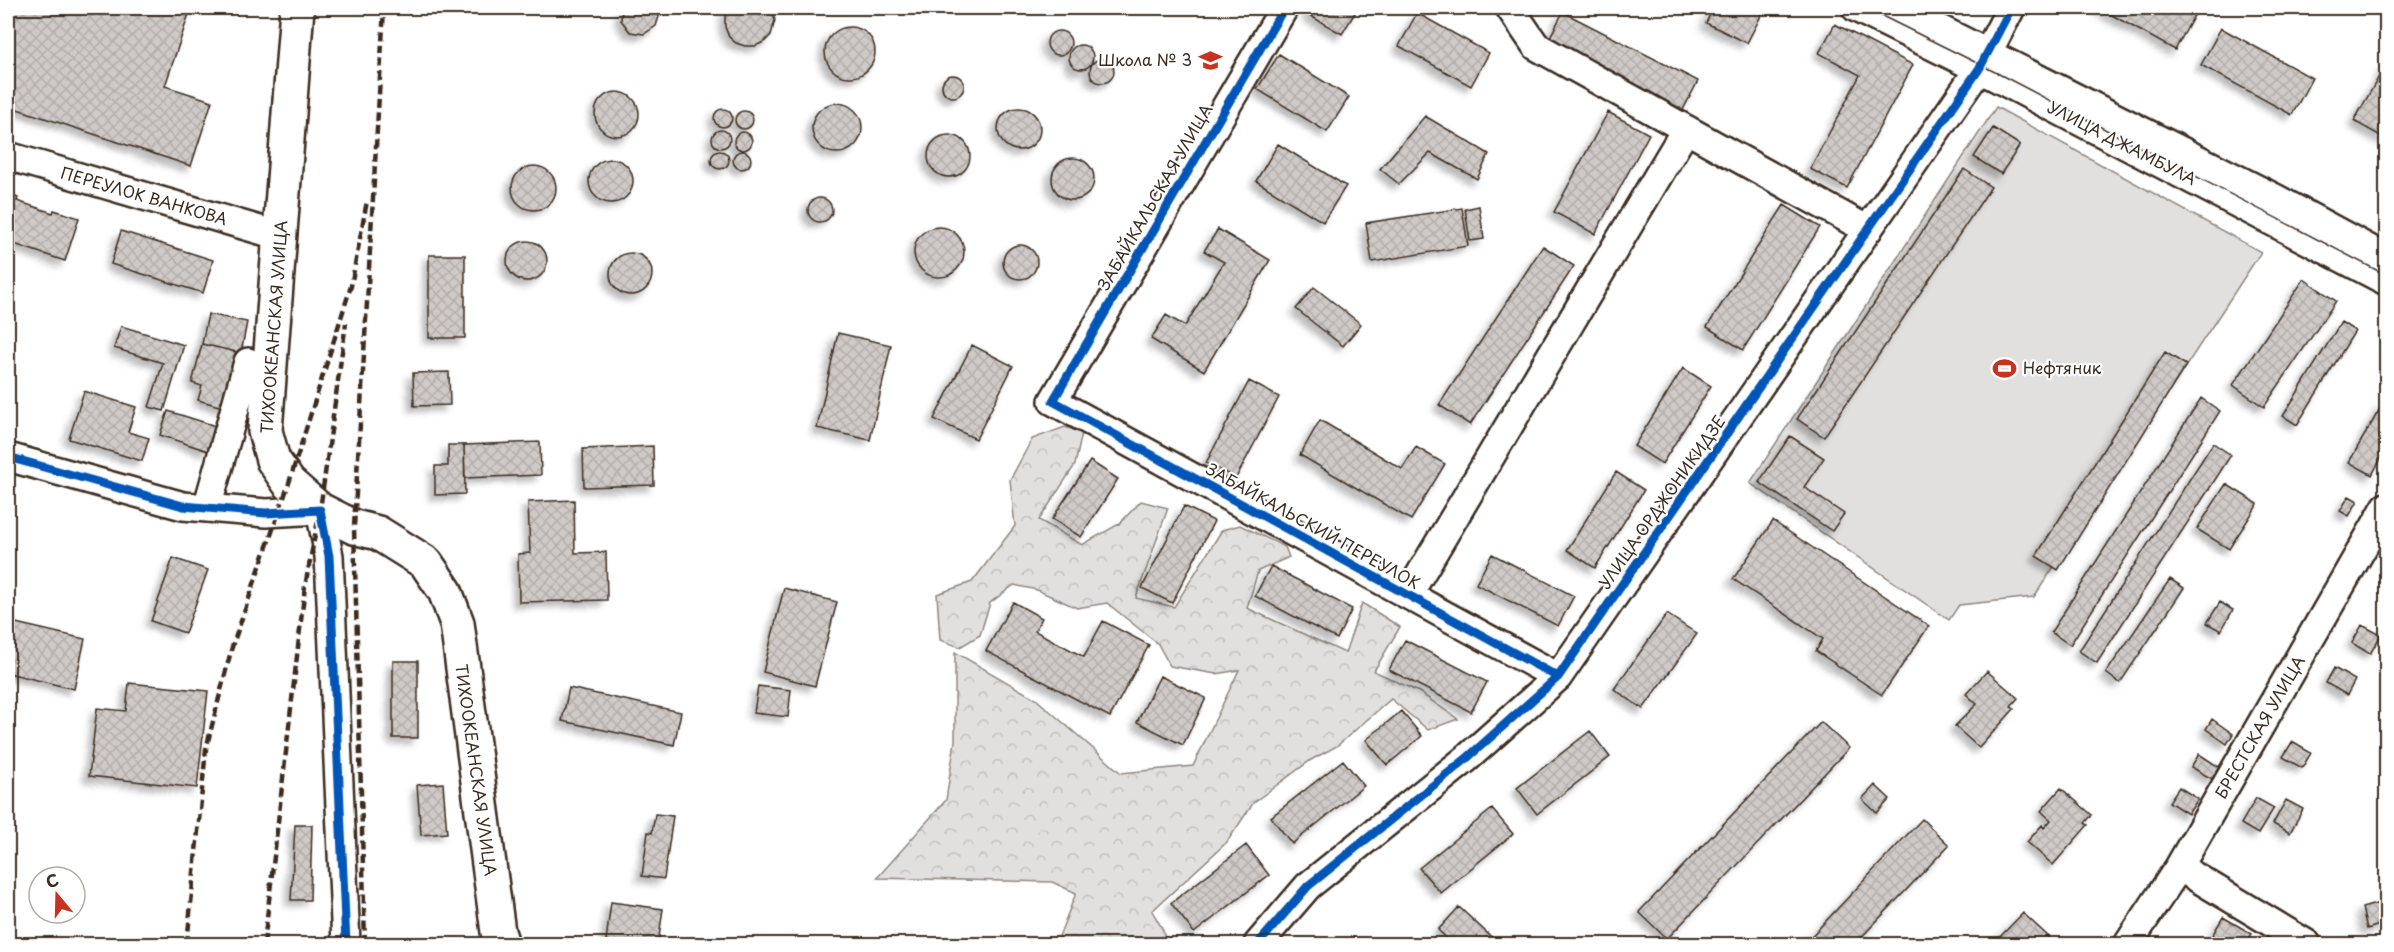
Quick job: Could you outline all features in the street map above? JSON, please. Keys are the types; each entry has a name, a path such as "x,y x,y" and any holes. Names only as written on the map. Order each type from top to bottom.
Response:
{"main road":[{"name":"ТИХООКЕАНСКАЯ УЛИЦА","path":"297,8 265,431 273,460 289,483 320,510 354,527 378,533 426,563 445,591 457,623 498,932 502,945"}],"street":[{"name":"ЗАБАЙКАЛЬСКАЯ УЛИЦА","path":"1053,401 1284,8"},
{"path":"1510,8 1536,46 1868,230"},
{"name":"УЛИЦА ДЖАМБУЛА","path":"1856,8 1984,61 2386,258"},
{"name":"УЛИЦА ДЖАМБУЛА","path":"1898,8 1984,61 2386,281"},
{"name":"УЛИЦА ОРДЖОНИКИДЗЕ","path":"1258,945 1308,886 1466,759 1558,677 1984,61 2011,8"},
{"path":"1408,595 1686,129"},
{"name":"ПЕРЕУЛОК ВАНКОВА","path":"8,156 280,236"},
{"path":"207,508 248,362"},
{"name":"ЗАБАЙКАЛЬСКИЙ ПЕРЕУЛОК","path":"1053,401 1558,677"},
{"path":"8,457 183,506 266,513 320,510 330,556 346,945"},
{"name":"БРЕСТСКАЯ УЛИЦА","path":"2128,945 2179,867 2386,507"},
{"path":"2179,867 2307,945"}],"green space":[{"name":"Нефтяник","path":"1996,107 2261,252 2034,597 1959,605 1949,620 1750,483"},
{"path":"1065,427 1082,433 1075,465 1039,520 1082,545 1119,524 1141,501 1168,508 1136,598 1174,607 1222,530 1240,525 1285,547 1289,557 1258,571 1247,608 1345,653 1362,603 1400,627 1374,671 1419,692 1458,719 1428,730 1391,699 1337,746 1311,760 1254,802 1227,842 1152,911 1163,930 1166,944 1056,944 1076,893 1052,882 877,878 946,800 955,741 955,652 1036,699 1121,773 1193,766 1239,670 1216,674 1170,666 1158,644 1107,603 1077,608 1037,590 1014,585 990,603 980,635 960,647 940,640 937,594 972,582 1015,526 1010,480 1032,439"}],"building":[{"path":"8,8 191,8 165,86 212,101 191,166 8,106"},
{"path":"622,8 657,8 659,17 656,26 644,34 630,32 621,20"},
{"path":"729,8 771,8 775,20 771,35 764,42 755,46 736,43 729,37 725,27 725,17"},
{"path":"1311,8 1358,8 1342,34 1307,14"},
{"path":"1713,8 1765,8 1747,43 1706,23"},
{"path":"2099,8 2189,8 2196,12 2175,50"},
{"path":"1563,12 1698,81 1683,110 1548,41"},
{"path":"1417,13 1489,53 1471,86 1399,46"},
{"path":"1835,24 1913,65 1847,188 1810,169 1860,75 1819,53"},
{"path":"845,27 855,27 868,34 875,47 875,57 868,70 855,77 845,77 836,73 829,66 825,57 825,47 829,38 836,31"},
{"path":"2221,28 2312,78 2292,115 2201,65"},
{"path":"1059,31 1068,34 1071,43 1068,52 1059,55 1050,52 1047,43 1050,34"},
{"path":"1081,45 1090,48 1093,57 1090,66 1081,69 1072,66 1069,57 1072,48"},
{"path":"1279,54 1349,97 1327,132 1257,89"},
{"path":"1102,59 1111,62 1114,71 1111,80 1102,83 1093,80 1090,71 1093,62"},
{"path":"2386,64 2386,139 2354,121"},
{"path":"953,75 961,78 964,86 961,94 953,97 945,94 942,86 945,78"},
{"path":"617,92 633,98 639,114 633,130 617,136 601,130 595,114 601,98"},
{"path":"832,103 842,103 855,110 862,123 862,133 855,146 842,153 832,153 823,149 816,142 812,133 812,123 816,114 823,107"},
{"path":"1019,108 1034,114 1040,129 1034,144 1019,150 1004,144 998,129 1004,114"},
{"path":"723,109 729,112 732,118 729,124 723,127 717,124 714,118 717,112"},
{"path":"744,111 750,114 753,120 750,126 744,129 738,126 735,120 738,114"},
{"path":"1608,112 1649,134 1595,234 1554,212"},
{"path":"1425,116 1489,154 1477,179 1430,153 1399,184 1380,169"},
{"path":"1993,128 2020,145 2001,174 1974,157"},
{"path":"721,130 729,135 730,139 725,147 721,148 713,143 712,139 717,131"},
{"path":"743,132 751,137 752,141 747,149 743,150 735,145 734,141 739,133"},
{"path":"949,135 963,142 970,156 963,170 949,177 935,170 928,156 935,142"},
{"path":"1278,144 1346,186 1323,222 1256,181"},
{"path":"720,151 726,154 729,160 726,166 720,169 714,166 711,160 714,154"},
{"path":"742,151 750,156 751,160 746,168 742,169 734,164 733,160 738,152"},
{"path":"1073,158 1088,164 1094,179 1088,194 1073,200 1058,194 1052,179 1058,164"},
{"path":"611,159 627,165 633,181 627,197 611,203 595,197 589,181 595,165"},
{"path":"534,166 550,172 556,188 550,204 534,210 518,204 512,188 518,172"},
{"path":"1964,169 1991,187 1824,437 1797,419"},
{"path":"8,194 18,198 17,201 53,213 54,210 79,218 65,261 8,242"},
{"path":"820,198 829,201 832,210 829,219 820,222 811,219 808,210 811,201"},
{"path":"1784,205 1820,227 1743,350 1707,327"},
{"path":"1479,206 1484,239 1470,241 1465,209"},
{"path":"1462,208 1468,246 1372,262 1366,223"},
{"path":"934,227 944,227 957,234 964,247 964,257 957,270 944,277 934,277 925,273 918,266 914,257 914,247 918,238 925,231"},
{"path":"1218,229 1270,260 1204,371 1151,339 1166,315 1185,326 1224,262 1204,251"},
{"path":"121,231 213,260 203,293 111,264"},
{"path":"527,241 535,242 541,247 546,253 546,269 541,275 535,280 527,281 519,280 513,275 508,269 507,261 508,253 513,247 519,242"},
{"path":"1020,245 1032,250 1037,262 1032,274 1020,279 1008,274 1003,262 1008,250"},
{"path":"1543,246 1574,266 1470,425 1439,405"},
{"path":"631,253 646,259 652,274 646,289 631,295 616,289 610,274 616,259"},
{"path":"429,255 465,255 465,338 429,338"},
{"path":"2304,279 2336,301 2264,407 2233,385"},
{"path":"1314,287 1361,324 1343,346 1296,309"},
{"path":"208,314 247,322 241,353 202,344"},
{"path":"2341,322 2355,331 2297,425 2283,416"},
{"path":"121,326 184,345 164,411 149,407 163,363 114,348"},
{"path":"838,333 891,345 870,440 817,428"},
{"path":"202,344 241,353 226,408 198,400 202,386 192,383"},
{"path":"972,345 1013,366 976,439 934,419"},
{"path":"2165,352 2186,365 2058,570 2036,556"},
{"path":"1683,368 1711,386 1662,464 1634,446"},
{"path":"449,372 450,405 414,406 413,373"},
{"path":"1249,381 1279,397 1236,478 1206,463"},
{"path":"84,391 136,407 128,432 149,438 142,461 69,439"},
{"path":"2201,398 2220,411 2070,645 2051,632"},
{"path":"2382,405 2386,407 2386,449 2372,475 2349,462"},
{"path":"168,411 216,426 208,451 160,435"},
{"path":"1320,420 1402,469 1416,447 1445,464 1411,520 1300,455"},
{"path":"1790,436 1824,458 1804,487 1844,514 1832,531 1759,482"},
{"path":"540,442 541,475 465,478 464,445"},
{"path":"2213,443 2231,455 2097,663 2079,651"},
{"path":"448,445 464,445 465,494 435,495 435,466 448,466"},
{"path":"653,446 654,485 584,487 583,449"},
{"path":"1090,461 1118,479 1081,537 1052,519"},
{"path":"1616,472 1644,490 1595,568 1567,550"},
{"path":"2226,484 2258,504 2229,549 2197,529"},
{"path":"2349,496 2358,501 2349,516 2340,511"},
{"path":"574,500 575,553 606,552 607,600 519,602 518,554 530,553 528,502"},
{"path":"1184,506 1214,521 1172,603 1142,588"},
{"path":"1773,521 1929,626 1882,695 1816,651 1823,639 1733,579"},
{"path":"1492,554 1574,596 1558,626 1476,584"},
{"path":"173,558 208,570 185,633 151,621"},
{"path":"1271,566 1352,609 1337,639 1255,596"},
{"path":"2170,579 2184,588 2120,683 2106,673"},
{"path":"784,588 837,602 815,686 763,672"},
{"path":"1013,602 1042,618 1035,631 1084,657 1103,621 1149,645 1110,717 986,651"},
{"path":"2220,602 2233,610 2221,631 2207,623"},
{"path":"1667,614 1697,634 1643,709 1614,689"},
{"path":"16,623 85,639 74,689 8,673 8,661"},
{"path":"2362,625 2381,635 2370,654 2352,643"},
{"path":"1405,640 1487,682 1471,712 1389,670"},
{"path":"393,661 418,661 418,738 393,738"},
{"path":"2334,668 2355,680 2347,695 2326,683"},
{"path":"1987,671 2018,698 2011,706 2014,709 1979,748 1955,726 1977,704 1966,694"},
{"path":"1160,676 1206,698 1183,745 1137,722"},
{"path":"129,683 208,691 197,788 89,776 97,708 126,711"},
{"path":"758,686 791,690 788,717 754,713"},
{"path":"569,688 681,712 674,745 562,721"},
{"path":"1401,711 1422,736 1387,765 1366,740"},
{"path":"2212,719 2233,734 2227,744 2206,729"},
{"path":"1821,722 1849,748 1667,939 1639,912"},
{"path":"1590,731 1610,757 1537,814 1517,788"},
{"path":"2292,742 2311,753 2302,768 2283,757"},
{"path":"2199,754 2219,767 2212,779 2191,767"},
{"path":"1343,760 1364,786 1292,844 1271,817"},
{"path":"443,783 447,833 421,835 417,785"},
{"path":"1875,785 1890,799 1877,813 1862,799"},
{"path":"2179,787 2198,799 2188,814 2169,802"},
{"path":"2061,788 2092,815 2085,823 2088,825 2053,865 2027,842 2042,825 2044,828 2051,820 2041,811"},
{"path":"2256,798 2274,808 2258,834 2241,824"},
{"path":"2286,800 2303,809 2290,833 2273,824"},
{"path":"1492,809 1513,834 1441,893 1419,868"},
{"path":"655,814 673,816 664,879 642,876 648,832 652,833"},
{"path":"1922,819 1949,845 1855,944 1804,944"},
{"path":"295,825 312,825 310,900 291,900"},
{"path":"1246,845 1269,875 1194,933 1171,903"},
{"path":"611,902 663,909 658,944 606,941"},
{"path":"2383,902 2386,923 2367,929 2362,908"},
{"path":"1459,907 1499,944 1453,944 1438,930"},
{"path":"2023,913 2050,938 2043,944 1993,944"},
{"path":"2223,917 2252,934 2245,944 2207,944"}],"tram line":[{"path":"1866,8 1997,73 2386,275"}],"railway":[{"path":"365,944 354,527 384,8"},
{"path":"187,944 206,749 232,647 289,483 351,286 367,201"},
{"path":"264,944 305,586 320,510 346,323"}],"cycle path":[{"path":"1284,8 1053,401 1558,677"},
{"path":"1258,944 1308,886 1466,759 1558,677 1979,69 2011,8"},
{"path":"8,457 183,506 266,513 320,510 329,556 346,944"}],"place":[{"name":"Школа № 3","path":"1210,60"},
{"name":"Нефтяник","path":"2005,368"}]}
